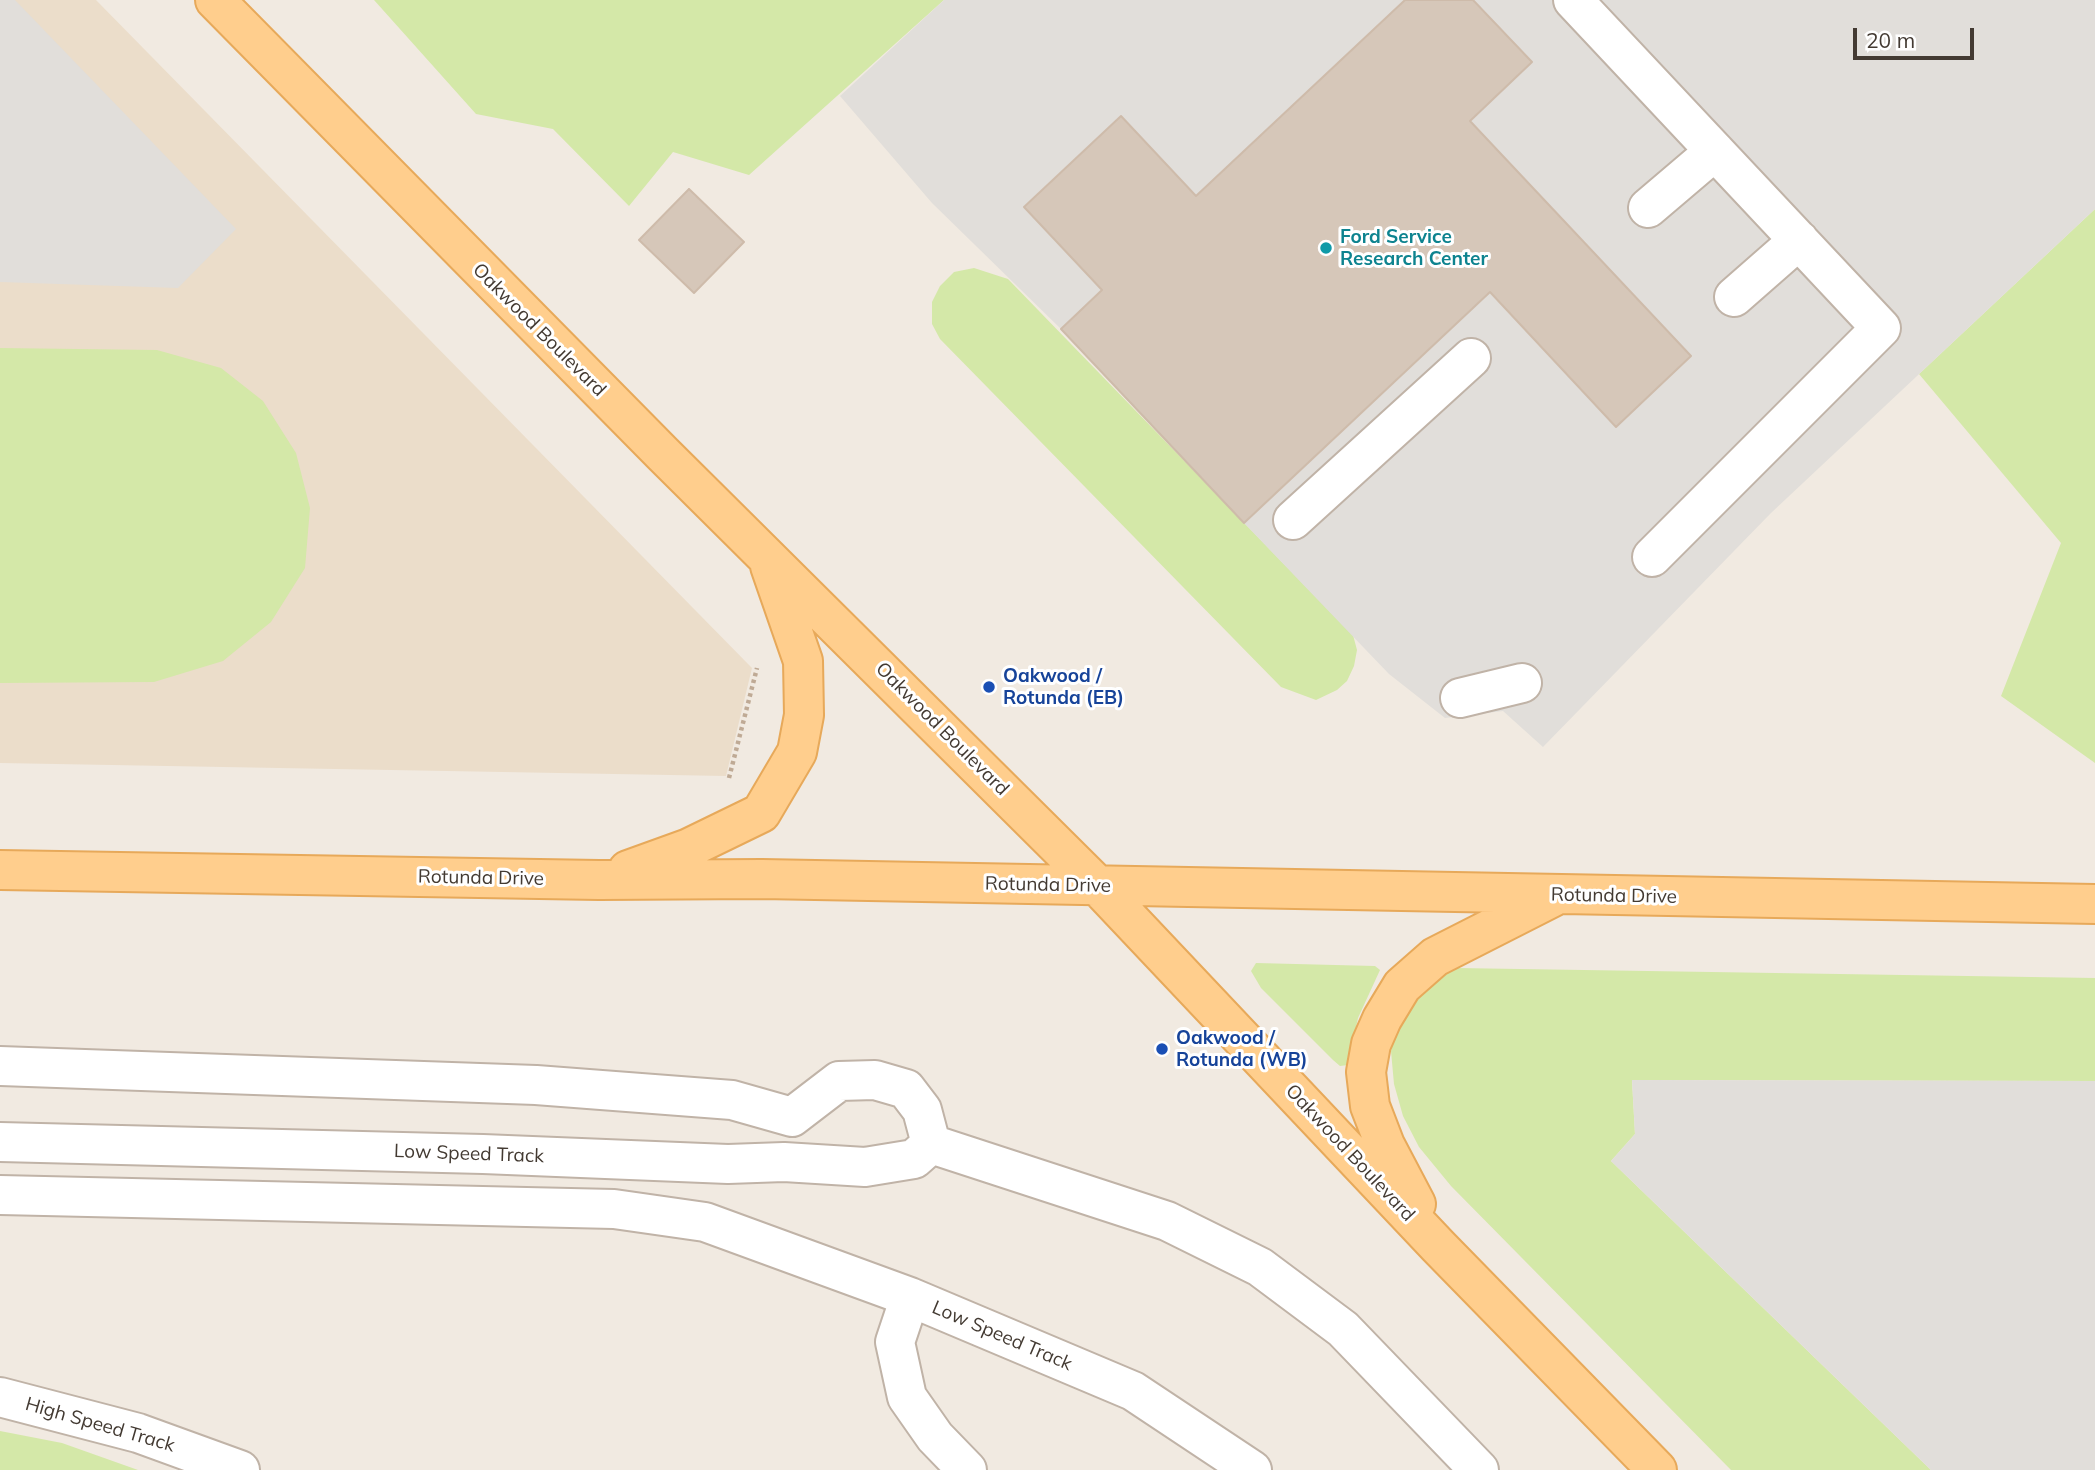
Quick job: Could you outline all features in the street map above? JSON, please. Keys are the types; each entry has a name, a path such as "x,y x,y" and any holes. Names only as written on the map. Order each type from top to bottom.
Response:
{"main road":[{"name":"Oakwood Boulevard","path":"215,0 768,558 1098,886 1438,1246 1657,1470"},
{"path":"599,880 689,848 761,813 783,780 797,752 804,715 803,662 768,558"},
{"name":"Rotunda Drive","path":"0,870 599,880 762,879 2095,904"},
{"path":"1438,1246 1385,1145 1370,1106 1366,1072 1371,1044 1402,986 1435,957 1555,895"}],"lane":[{"path":"1573,0 1881,328 1652,557"},
{"path":"1648,208 1715,151"},
{"path":"1734,297 1799,240"},
{"path":"1293,520 1471,358"},
{"path":"1460,698 1522,683"},
{"path":"0,1066 536,1085 732,1100 792,1117 839,1082 875,1080 906,1089 922,1110 931,1144 1167,1221 1260,1267 1343,1329 1479,1470"},
{"name":"Low Speed Track","path":"0,1142 483,1154 728,1164 784,1162 864,1167 914,1159 931,1144"},
{"name":"Low Speed Track","path":"0,1195 614,1209 705,1222 910,1297 1133,1391 1252,1470"},
{"path":"910,1297 895,1342 907,1397 935,1437 967,1470"},
{"name":"High Speed Track","path":"0,1397 138,1433 240,1470"}],"path":[{"path":"729,778 757,668"}],"shaded area":[{"path":"0,0 96,0 752,668 726,776 0,763"},
{"path":"0,0 15,0 236,229 178,288 0,282"},
{"path":"944,0 1405,0 1196,196 1121,116 1024,206 1102,290 1061,329 932,203 840,96"},
{"path":"1473,0 2095,0 2095,209 1771,513 1543,747 1503,711 1445,718 1389,674 1244,523 1490,292 1616,426 1470,121 1532,62"},
{"path":"1632,1080 2095,1081 2095,1470 1931,1470 1611,1161 1635,1134"}],"green space":[{"path":"374,0 944,0 749,175 673,152 629,206 553,129 476,114"},
{"path":"2095,209 2095,763 2001,696 2061,543 1919,374"},
{"path":"974,268 1008,279 1353,635 1357,650 1354,666 1347,681 1337,690 1316,700 1281,687 940,339 932,324 932,302 940,286 954,272"},
{"path":"0,348 157,350 221,368 263,401 296,453 310,508 305,568 271,622 223,661 154,682 0,683"},
{"path":"1256,963 1375,966 1380,970 1358,1018 1348,1065 1340,1066 1333,1060 1261,988 1251,971"},
{"path":"1456,968 2095,978 2095,1081 1632,1080 1635,1134 1611,1161 1931,1470 1731,1470 1451,1186 1419,1147 1403,1116 1394,1084 1391,1051 1398,1022 1419,988"},
{"path":"0,1431 62,1443 138,1470 0,1470"}],"building":[{"name":"Ford Service Research Center","path":"1405,0 1473,0 1532,62 1470,121 1691,356 1616,427 1490,292 1244,523 1061,329 1102,290 1024,207 1121,116 1196,196"},
{"path":"689,189 744,242 694,293 639,240"}],"place":[{"name":"Ford Service Research Center","path":"1326,248"},
{"name":"Oakwood / Rotunda (EB)","path":"989,687"},
{"name":"Oakwood / Rotunda (WB)","path":"1162,1049"}]}
